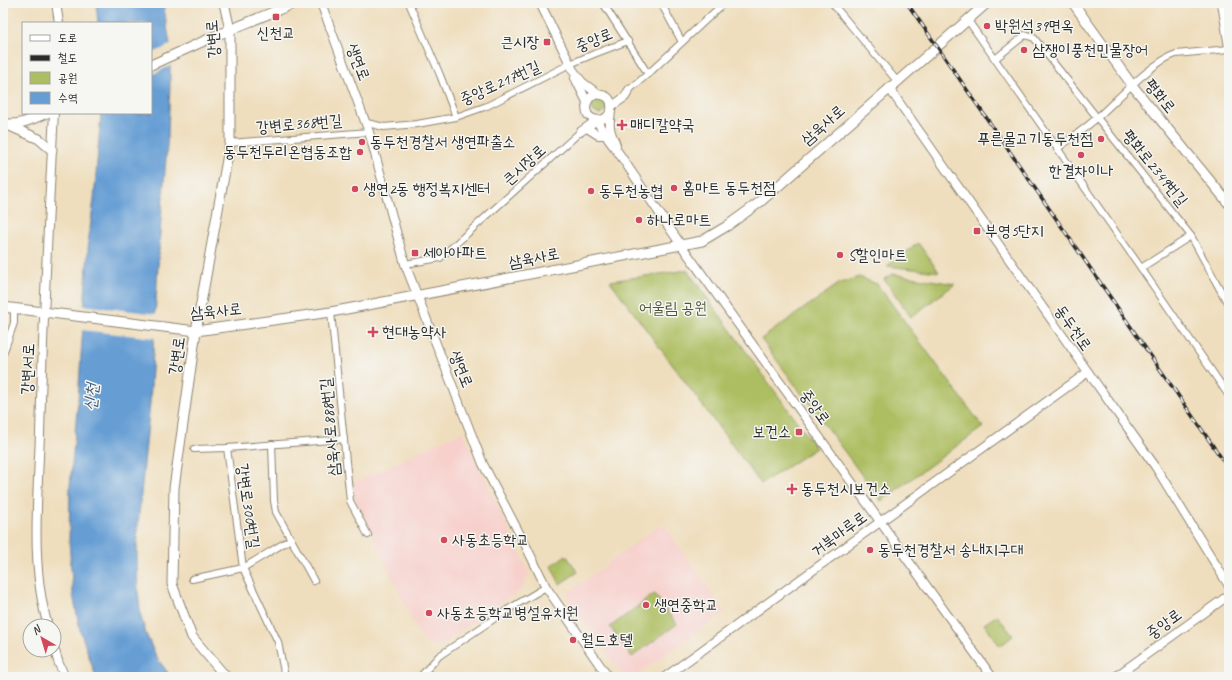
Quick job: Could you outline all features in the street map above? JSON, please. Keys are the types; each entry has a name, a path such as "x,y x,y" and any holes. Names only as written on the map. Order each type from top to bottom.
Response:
{"main road":[{"name":"강변로","path":"224,3 230,30 230,143 196,331 174,488 172,584 192,636 226,677"},
{"path":"152,65 215,36 295,3"},
{"name":"삼육사로","path":"3,307 196,331 331,312 702,241 727,226 760,202 987,3"},
{"name":"평화로","path":"1074,3 1132,85 1229,204"},
{"path":"4,124 14,125 26,122 45,114"},
{"path":"4,124 40,139 52,150"}],"street":[{"path":"56,3 59,22"},
{"name":"생연로","path":"321,3 368,127 405,264 483,464 546,587 608,677"},
{"path":"409,3 440,75 456,117"},
{"name":"중앙로","path":"540,3 572,67 594,54 628,41"},
{"path":"603,3 648,74"},
{"path":"661,3 682,42"},
{"path":"584,130 597,120 604,119 610,114 611,105 619,96 629,90 648,74 724,3"},
{"path":"832,3 897,81"},
{"path":"1057,149 1097,118 1132,85 1168,56 1229,48 1222,3"},
{"path":"967,19 1142,268 1229,396"},
{"name":"평화로2349번길","path":"995,59 1025,35 1034,38 1191,236 1229,306"},
{"path":"572,67 582,82 598,94 602,95 611,105 610,128 618,152"},
{"path":"572,67 573,74 587,102 586,109 588,115 587,124 584,130"},
{"name":"중앙로217번길","path":"368,127 417,124 456,117 487,106 572,67"},
{"name":"동두천로","path":"889,88 1155,466 1229,586"},
{"path":"587,102 598,94"},
{"name":"강변서로","path":"46,618 36,555 44,312 54,114"},
{"path":"588,115 597,120 605,135 618,152"},
{"name":"강변로368번길","path":"230,143 368,127"},
{"path":"584,130 598,135 605,135"},
{"name":"큰시장로","path":"405,264 440,258 584,130"},
{"name":"중앙로","path":"618,152 681,245 992,677"},
{"path":"1142,268 1191,236"},
{"path":"3,354 14,323 14,309"},
{"name":"삼육사로888번길","path":"331,312 350,501 368,535"},
{"name":"거북마루로","path":"665,677 1088,372"},
{"path":"194,449 344,439"},
{"path":"272,444 274,501 276,512 314,581"},
{"name":"강변로300번길","path":"227,448 243,568 278,642 285,677"},
{"path":"243,568 291,539"},
{"name":"강변로300번길","path":"192,579 243,568"},
{"path":"420,677 439,656 507,610 546,587"},
{"name":"중앙로","path":"1115,677 1229,594"},
{"path":"57,658 65,677"}],"shaded area":[{"name":"사동초등학교","path":"462,431 529,573 522,589 438,647 422,640 350,485"},
{"name":"생연중학교","path":"658,526 665,526 725,612 634,677 624,677 567,598 567,594"}],"green space":[{"path":"596,100 602,100 606,104 606,110 602,114 596,114 592,110 592,104"},
{"path":"918,243 939,272 887,266"},
{"name":"어울림 공원","path":"687,270 816,448 761,484 610,281"},
{"path":"892,274 955,284 911,317 884,279"},
{"path":"859,277 877,284 983,427 881,501 761,339 840,283"},
{"path":"566,555 578,572 560,584 551,566"},
{"path":"654,594 677,624 632,657 610,627"},
{"path":"997,615 1013,636 1000,646 984,624"}],"water":[{"name":"신천","path":"96,3 163,3 170,44 168,134 160,233 150,403 137,535 137,563 138,593 141,617 146,634 157,658 171,677 96,677 80,630 73,595 69,540 70,486 78,400 89,236 94,199 101,114 152,114 152,22 98,22"}],"pier":[{"path":"172,44 172,65 152,75 152,54"},
{"path":"82,305 157,314 155,338 81,330"}],"railway":[{"path":"907,3 1229,469"}],"place":[{"name":"신천교","path":"276,17"},
{"name":"박원석39면옥","path":"987,26"},
{"name":"큰시장","path":"547,42"},
{"name":"삼쟁이풍천민물장어","path":"1024,50"},
{"name":"매디칼약국","path":"622,125"},
{"name":"푸른물고기동두천점","path":"1101,139"},
{"name":"동두천경찰서 생연파출소","path":"362,142"},
{"name":"동두천두리온협동조합","path":"360,152"},
{"name":"한결차이나","path":"1081,155"},
{"name":"홈마트 동두천점","path":"674,188"},
{"name":"생연2동 행정복지센터","path":"355,189"},
{"name":"동두천농협","path":"591,191"},
{"name":"하나로마트","path":"639,220"},
{"name":"부영5단지","path":"977,231"},
{"name":"세아아파트","path":"415,253"},
{"name":"S할인마트","path":"840,255"},
{"name":"현대농약사","path":"373,332"},
{"name":"보건소","path":"799,432"},
{"name":"동두천시보건소","path":"792,489"},
{"name":"사동초등학교","path":"444,540"},
{"name":"동두천경찰서 송내지구대","path":"870,550"},
{"name":"생연중학교","path":"646,605"},
{"name":"사동초등학교병설유치원","path":"429,613"},
{"name":"월드호텔","path":"573,640"}]}
